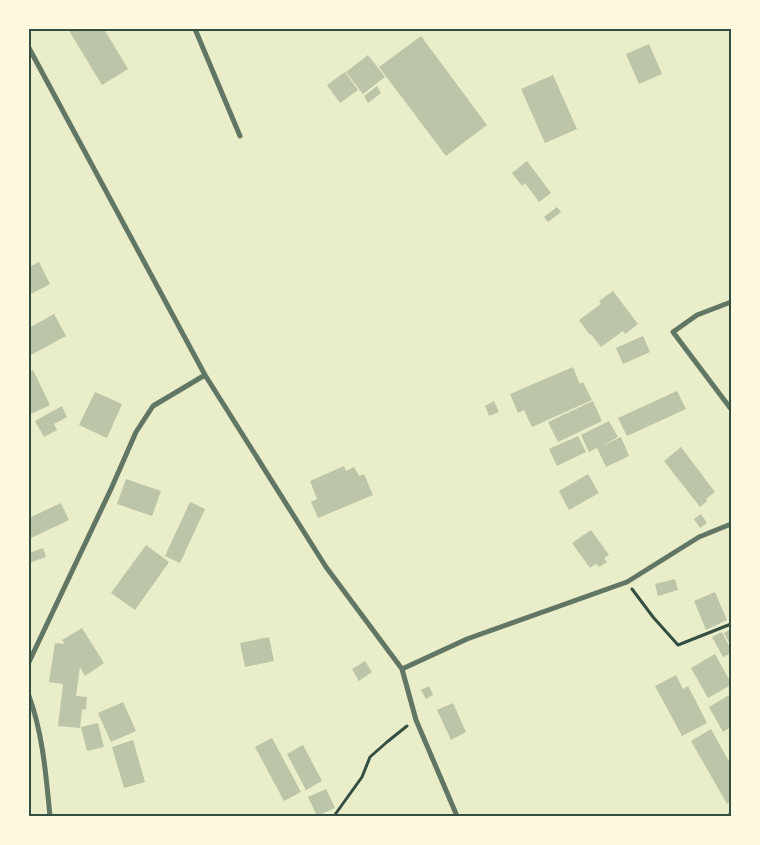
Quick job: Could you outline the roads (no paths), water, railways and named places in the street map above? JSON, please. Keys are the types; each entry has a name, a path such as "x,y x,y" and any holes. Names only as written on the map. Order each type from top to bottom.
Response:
{"street":[{"path":"195,29 240,136"},
{"path":"29,48 205,375 326,566 402,668 416,720 457,816"},
{"path":"731,302 697,316 673,332 731,409"},
{"path":"29,662 136,432 153,406 205,375"},
{"path":"402,668 467,639 627,582 699,537 731,524"},
{"path":"29,696 40,738 50,816"}]}
